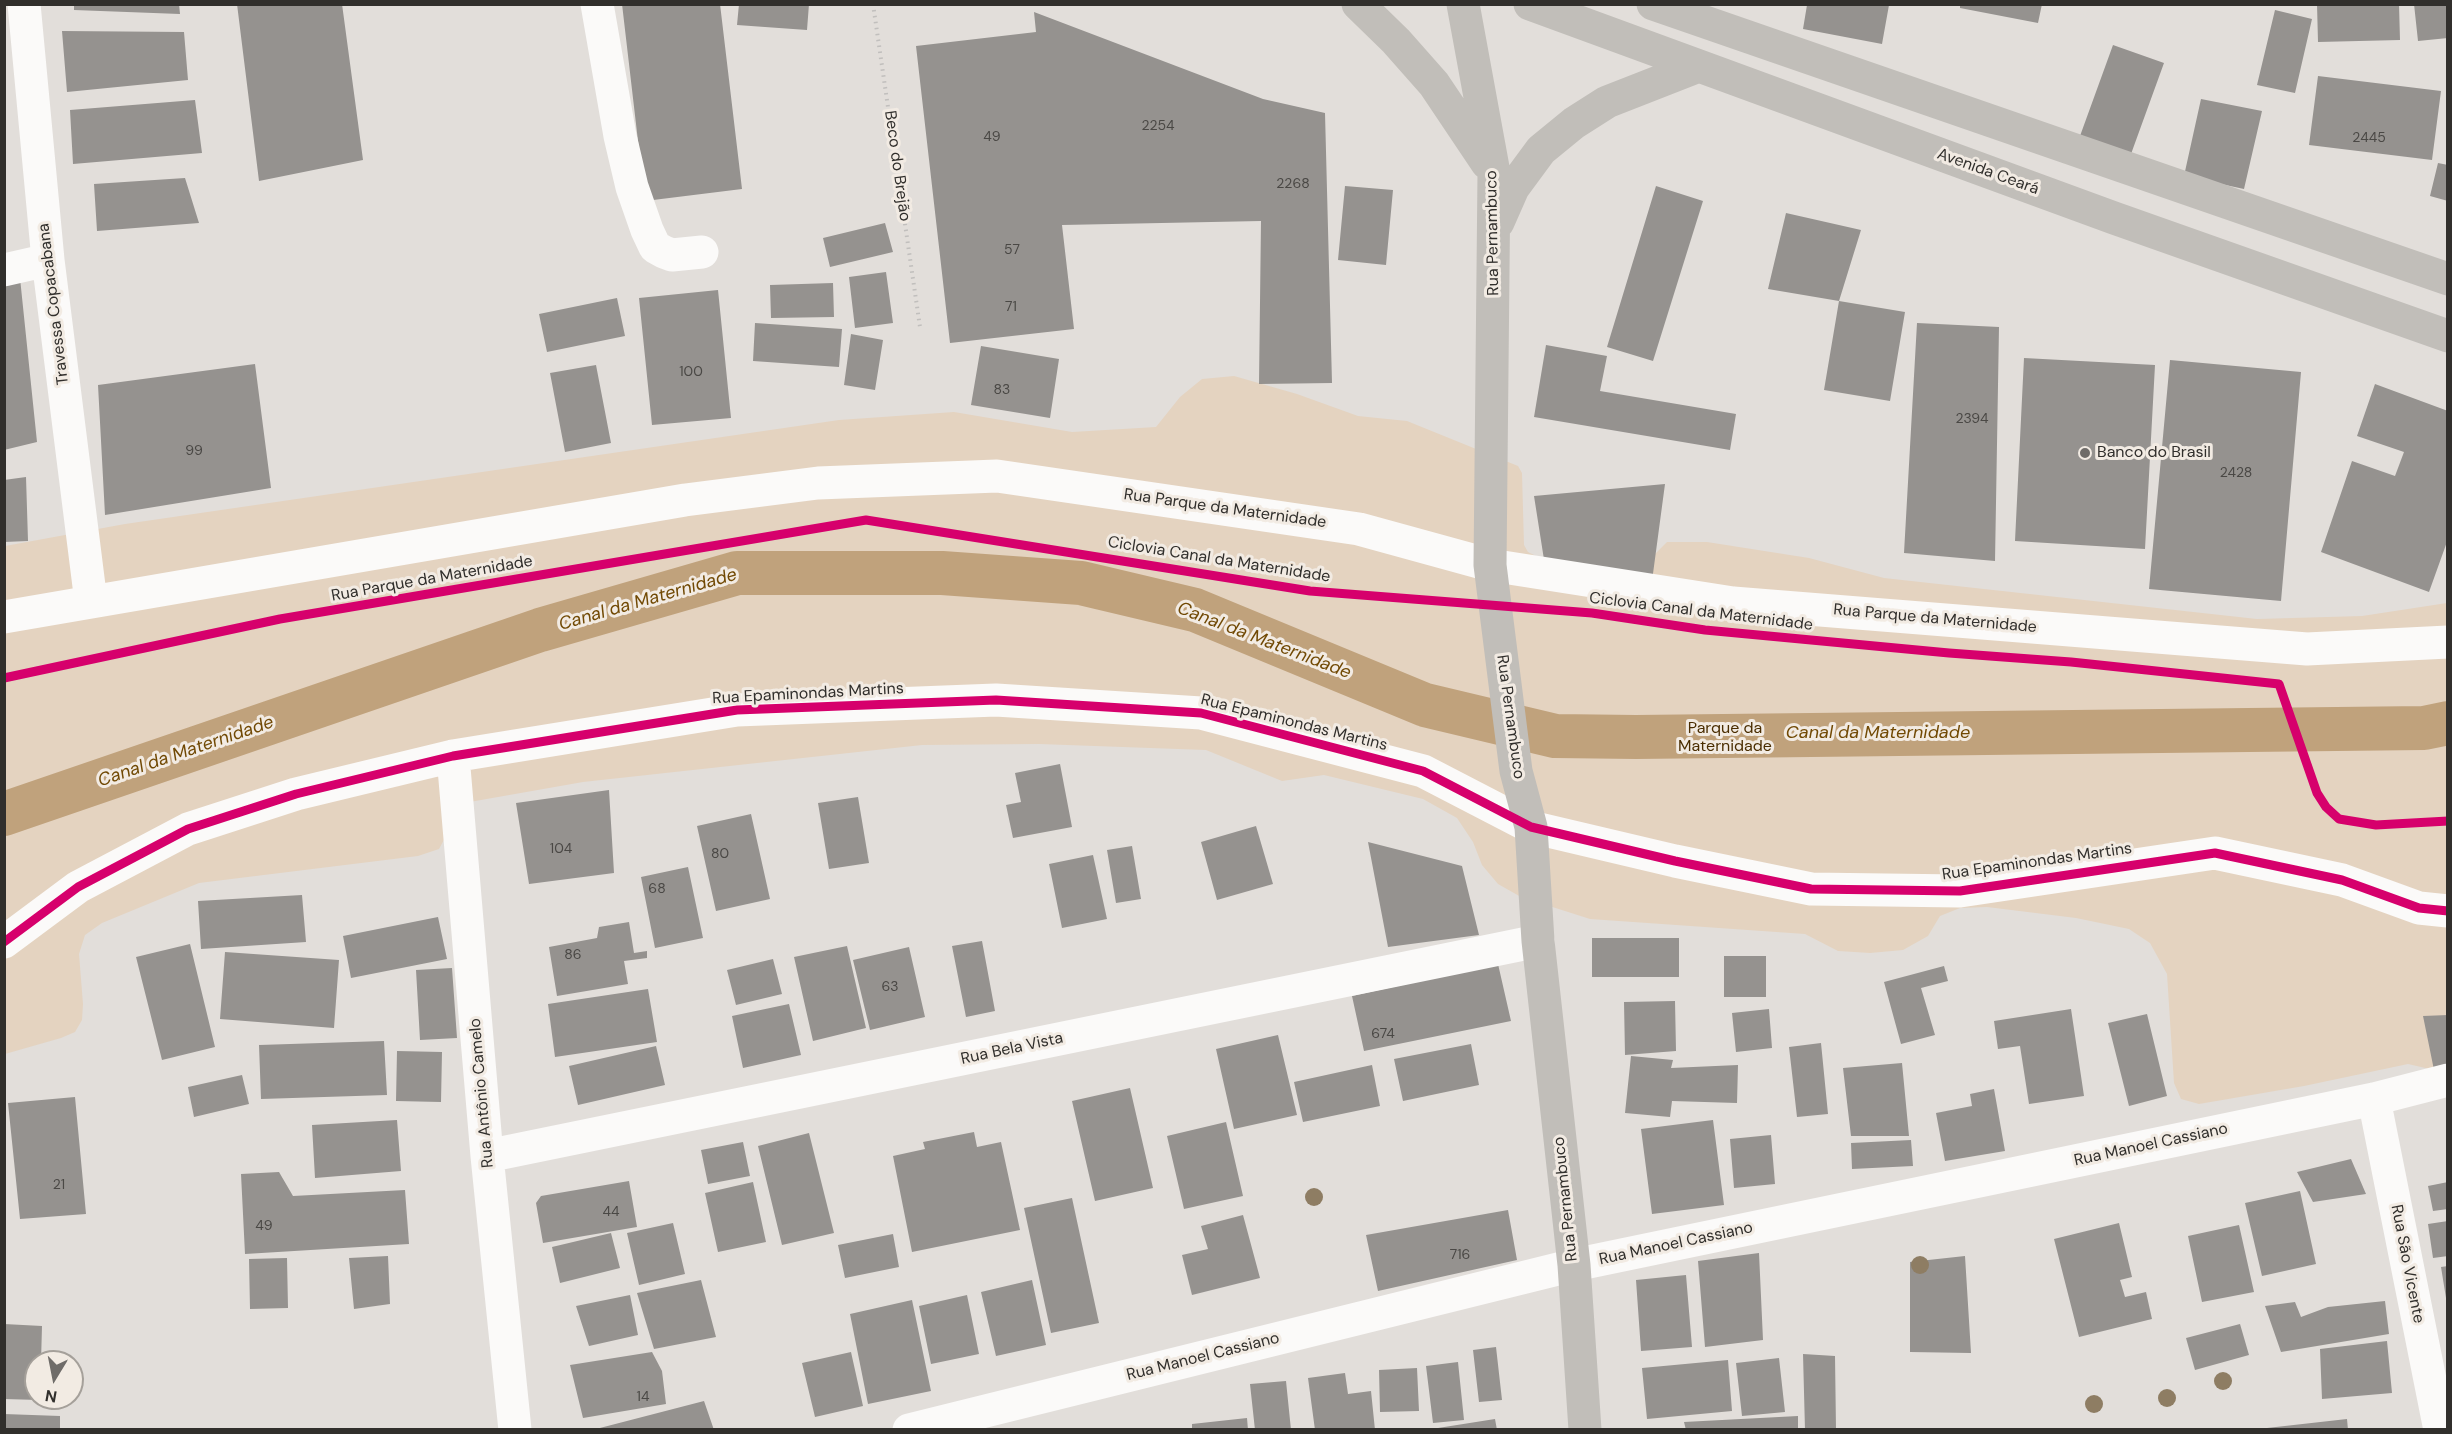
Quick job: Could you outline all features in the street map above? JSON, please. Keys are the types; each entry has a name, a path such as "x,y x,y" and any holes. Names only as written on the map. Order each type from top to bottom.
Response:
{"main road":[{"path":"1358,4 1396,41 1434,84 1494,173"},
{"name":"Rua Pernambuco","path":"1463,4 1494,173 1490,565 1516,771 1531,827 1538,941 1574,1265 1585,1430"},
{"name":"Avenida Ceará","path":"1530,4 2103,214 2448,336"},
{"path":"1653,4 2448,279"},
{"path":"1495,229 1513,188 1541,150 1574,123 1607,102 1699,66"}],"street":[{"name":"Travessa Copacabana","path":"24,4 48,260 91,602"},
{"path":"597,4 620,136 632,186 647,230 655,247 664,252 672,255 702,252"},
{"path":"4,270 48,260"},
{"name":"Rua Parque da Maternidade","path":"4,617 685,500 818,483 997,476 1359,529 1490,565 1732,603 2307,649 2448,642"},
{"name":"Rua Epaminondas Martins","path":"4,942 78,886 188,830 296,794 453,756 737,710 996,700 1201,713 1423,771 1531,827 1675,861 1811,889 1960,891 2215,853 2342,880 2419,908 2448,911"},
{"name":"Rua Antônio Camelo","path":"453,756 487,1156 515,1430"},
{"name":"Rua Bela Vista","path":"487,1156 1538,941"},
{"name":"Rua Manoel Cassiano","path":"909,1430 1574,1265 2374,1099 2448,1080"},
{"name":"Rua São Vicente","path":"2374,1099 2440,1430"}],"green space":[{"name":"Parque da Maternidade","path":"1234,376 1297,394 1358,416 1407,421 1518,466 1522,473 1524,545 1528,552 1540,558 1650,559 1667,542 1707,542 1809,558 1884,578 2257,619 2362,616 2447,603 2448,1066 2434,1070 2408,1064 2304,1086 2199,1104 2181,1099 2174,1083 2167,974 2150,943 2129,929 2076,918 1987,907 1960,908 1940,916 1928,936 1903,950 1870,953 1838,951 1805,934 1590,919 1521,897 1498,884 1482,865 1473,842 1457,818 1423,799 1324,775 1282,781 1206,750 1039,744 922,745 583,782 464,803 439,849 418,856 199,883 102,923 85,935 79,954 83,1004 82,1020 75,1032 5,1054 5,546 125,524 839,420 954,412 1072,432 1156,427 1180,397 1202,379"}],"building":[{"path":"74,4 179,4 180,14 74,10"},
{"path":"237,4 342,4 363,160 259,181"},
{"path":"622,4 720,4 742,189 645,201"},
{"path":"739,4 809,4 807,30 737,25"},
{"path":"1960,4 2042,4 2038,23 1960,8"},
{"path":"2317,4 2399,4 2400,40 2318,42"},
{"path":"2414,4 2448,4 2448,38 2418,41"},
{"path":"1807,5 1889,5 1882,44 1803,29"},
{"path":"2275,10 2312,19 2295,93 2257,85"},
{"path":"1034,12 1263,99 1325,113 1332,383 1259,384 1261,221 1062,225 1074,329 950,343 916,46 1036,32"},
{"path":"62,31 184,32 188,80 67,92"},
{"path":"2113,45 2164,63 2131,154 2080,136"},
{"path":"2318,76 2441,91 2432,160 2309,145"},
{"path":"2201,99 2262,111 2244,189 2184,176"},
{"path":"195,100 202,153 73,164 70,110"},
{"path":"2438,163 2448,165 2448,201 2430,196"},
{"path":"185,178 199,223 97,231 94,184"},
{"path":"1345,186 1393,190 1386,265 1338,260"},
{"path":"1656,186 1703,201 1653,361 1607,347"},
{"path":"1786,213 1861,230 1839,301 1768,289"},
{"path":"885,223 893,252 830,267 823,238"},
{"path":"886,272 893,323 855,328 849,277"},
{"path":"20,278 37,442 4,450 4,281"},
{"path":"833,283 834,317 771,318 770,285"},
{"path":"718,290 731,418 652,425 639,298"},
{"path":"617,298 625,336 547,352 539,314"},
{"path":"1839,301 1905,312 1890,401 1824,390"},
{"path":"755,323 842,329 839,367 753,361"},
{"path":"1917,323 1999,327 1995,561 1904,553"},
{"path":"851,334 883,340 875,390 844,385"},
{"path":"1546,345 1607,356 1600,391 1736,414 1730,450 1534,417"},
{"path":"981,346 1059,359 1050,418 971,405"},
{"name":"Banco do Brasil","path":"2024,358 2155,365 2145,549 2015,541"},
{"path":"2170,360 2301,372 2281,601 2149,589"},
{"path":"255,364 271,488 105,515 98,385"},
{"path":"596,365 611,443 565,452 550,373"},
{"path":"2375,384 2448,411 2448,539 2429,592 2321,552 2352,461 2395,476 2404,452 2357,436"},
{"path":"26,477 28,541 4,542 4,480"},
{"path":"1665,484 1652,581 1545,566 1534,496"},
{"path":"1060,764 1072,827 1013,838 1006,805 1021,802 1015,773"},
{"path":"609,790 614,873 529,884 516,803"},
{"path":"858,797 869,863 829,869 818,803"},
{"path":"751,814 770,899 716,911 697,826"},
{"path":"1256,826 1273,884 1217,900 1201,842"},
{"path":"1368,842 1462,866 1479,935 1388,947"},
{"path":"1132,846 1141,899 1116,903 1107,850"},
{"path":"1093,855 1107,919 1062,928 1049,864"},
{"path":"688,867 703,938 655,948 641,877"},
{"path":"302,895 306,942 201,949 198,901"},
{"path":"438,917 447,959 351,978 343,936"},
{"path":"629,922 634,953 647,951 647,958 624,961 628,984 557,996 549,947 597,938 599,927"},
{"path":"1592,938 1679,938 1679,977 1592,977"},
{"path":"982,941 995,1011 966,1017 952,946"},
{"path":"190,944 215,1047 162,1060 136,957"},
{"path":"847,946 866,1028 813,1041 794,957"},
{"path":"909,947 925,1017 870,1030 853,960"},
{"path":"225,952 339,960 334,1028 220,1019"},
{"path":"1724,956 1766,956 1766,997 1724,997"},
{"path":"773,959 782,994 736,1005 727,970"},
{"path":"1498,964 1511,1021 1364,1051 1352,996"},
{"path":"1944,966 1948,981 1921,988 1935,1035 1901,1044 1884,982"},
{"path":"452,968 457,1038 420,1040 416,970"},
{"path":"648,989 657,1042 555,1057 548,1004"},
{"path":"1675,1001 1676,1051 1625,1055 1624,1002"},
{"path":"789,1004 801,1055 743,1068 732,1016"},
{"path":"1769,1009 1772,1048 1736,1052 1732,1013"},
{"path":"2071,1009 2084,1096 2029,1104 2020,1046 1998,1049 1994,1021"},
{"path":"2147,1014 2167,1096 2129,1106 2108,1023"},
{"path":"2448,1015 2448,1066 2434,1070 2423,1016"},
{"path":"1278,1035 1297,1115 1234,1129 1216,1049"},
{"path":"384,1041 387,1095 261,1099 259,1045"},
{"path":"1821,1043 1828,1114 1797,1117 1789,1047"},
{"path":"1471,1044 1479,1085 1403,1101 1394,1059"},
{"path":"656,1046 665,1085 578,1105 569,1066"},
{"path":"397,1051 442,1052 441,1102 396,1101"},
{"path":"1631,1056 1673,1060 1671,1068 1738,1065 1737,1103 1672,1101 1670,1117 1625,1113"},
{"path":"1902,1063 1909,1136 1851,1136 1843,1068"},
{"path":"1372,1065 1380,1106 1303,1122 1294,1082"},
{"path":"242,1075 249,1104 194,1117 188,1087"},
{"path":"1130,1088 1153,1188 1095,1201 1072,1101"},
{"path":"1994,1089 2005,1151 1945,1161 1936,1113 1972,1106 1970,1094"},
{"path":"75,1097 86,1214 20,1219 8,1103"},
{"path":"397,1120 401,1171 315,1178 312,1125"},
{"path":"1713,1120 1724,1205 1652,1214 1641,1129"},
{"path":"1226,1122 1243,1196 1184,1209 1167,1136"},
{"path":"974,1132 977,1147 1001,1142 1020,1230 912,1252 893,1156 925,1149 923,1142"},
{"path":"809,1133 834,1233 782,1245 758,1146"},
{"path":"1771,1135 1775,1184 1734,1188 1730,1139"},
{"path":"1911,1140 1913,1166 1852,1169 1851,1143"},
{"path":"743,1142 750,1176 708,1184 701,1150"},
{"path":"2351,1159 2366,1194 2313,1202 2297,1172"},
{"path":"279,1172 293,1196 405,1190 409,1244 245,1254 241,1174"},
{"path":"629,1181 637,1227 543,1243 536,1203 541,1196"},
{"path":"753,1182 766,1242 718,1252 705,1193"},
{"path":"2448,1182 2448,1209 2433,1211 2428,1186"},
{"path":"2300,1191 2316,1264 2262,1276 2245,1203"},
{"path":"1072,1198 1099,1323 1051,1333 1024,1208"},
{"path":"1508,1210 1517,1260 1378,1291 1366,1235"},
{"path":"1243,1215 1260,1278 1192,1295 1182,1255 1208,1249 1201,1226"},
{"path":"2448,1221 2448,1256 2433,1258 2428,1224"},
{"path":"673,1223 685,1274 639,1285 627,1233"},
{"path":"2119,1223 2132,1277 2120,1280 2125,1297 2146,1292 2152,1319 2079,1337 2054,1239"},
{"path":"2239,1225 2254,1292 2202,1302 2188,1236"},
{"path":"611,1233 620,1268 560,1283 552,1247"},
{"path":"893,1234 899,1267 845,1278 838,1245"},
{"path":"1759,1253 1763,1340 1705,1347 1698,1261"},
{"path":"388,1256 390,1304 354,1309 349,1258"},
{"path":"1965,1256 1971,1353 1910,1352 1910,1262"},
{"path":"287,1258 288,1308 250,1309 249,1259"},
{"path":"2448,1266 2448,1298 2446,1298 2441,1267"},
{"path":"1686,1275 1692,1347 1641,1351 1636,1280"},
{"path":"701,1280 716,1337 654,1349 637,1293"},
{"path":"1032,1280 1046,1345 996,1356 981,1292"},
{"path":"630,1295 638,1335 589,1346 576,1306"},
{"path":"967,1295 979,1354 931,1364 919,1306"},
{"path":"912,1300 931,1391 868,1404 850,1314"},
{"path":"2385,1301 2389,1334 2281,1352 2265,1306 2295,1302 2301,1317 2328,1307"},
{"path":"4,1324 42,1326 41,1350 24,1350 24,1400 4,1399"},
{"path":"2240,1324 2249,1355 2195,1370 2186,1338"},
{"path":"2387,1341 2392,1393 2322,1399 2320,1349"},
{"path":"1496,1347 1502,1400 1479,1402 1473,1350"},
{"path":"652,1352 662,1371 666,1404 583,1418 570,1365"},
{"path":"851,1352 863,1406 815,1417 802,1363"},
{"path":"1803,1354 1835,1356 1836,1430 1805,1430"},
{"path":"1779,1358 1785,1412 1742,1416 1736,1363"},
{"path":"1728,1360 1732,1411 1647,1419 1642,1368"},
{"path":"1458,1362 1464,1420 1433,1423 1426,1366"},
{"path":"1417,1368 1419,1411 1380,1412 1379,1370"},
{"path":"1345,1373 1348,1394 1371,1391 1375,1430 1315,1430 1308,1378"},
{"path":"1286,1381 1291,1430 1255,1430 1250,1384"},
{"path":"704,1401 714,1430 596,1430 596,1429"},
{"path":"4,1414 60,1416 60,1430 4,1430"},
{"path":"1798,1416 1798,1430 1686,1430 1684,1422"},
{"path":"1247,1418 1248,1430 1192,1430 1192,1424"},
{"path":"1495,1419 1497,1430 1438,1430 1438,1428"},
{"path":"2347,1419 2348,1430 2267,1430 2267,1428"}],"waterway":[{"name":"Canal da Maternidade","path":"4,814 540,630 737,573 942,573 1081,583 1195,610 1425,705 1555,736 2424,728 2448,723"}],"cycle path":[{"name":"Ciclovia Canal da Maternidade","path":"4,678 280,619 866,520 1310,591 1592,613 1705,630 2071,662 2279,684 2317,793 2326,807 2339,819 2376,825 2448,821"},
{"path":"4,942 78,887 188,829 296,794 453,756 737,710 996,700 1201,713 1423,771 1531,827 1675,861 1811,889 1960,891 2215,853 2342,880 2419,908 2448,911"}],"place":[{"name":"Banco do Brasil","path":"2085,453"}]}
